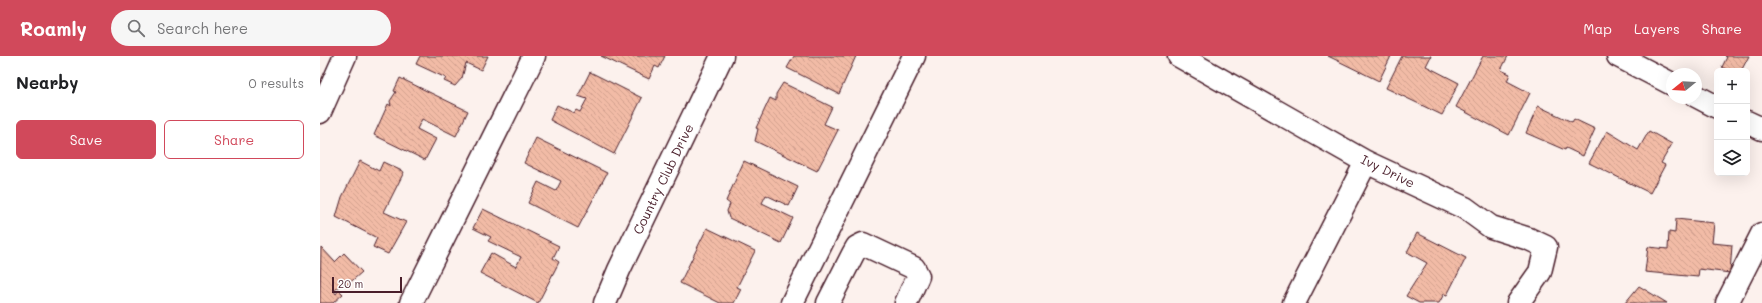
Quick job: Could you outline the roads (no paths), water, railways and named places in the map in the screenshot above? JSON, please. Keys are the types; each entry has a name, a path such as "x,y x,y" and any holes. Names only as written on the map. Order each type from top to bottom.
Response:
{"street":[{"path":"320,112 345,56"},
{"path":"411,303 534,56"},
{"name":"Country Club Drive","path":"605,303 619,270 722,56"},
{"path":"792,303 914,56"},
{"name":"Ivy Drive","path":"1179,56 1366,162 1465,208 1491,227 1529,239 1546,247 1540,272 1518,303"},
{"path":"1618,56 1666,81"},
{"path":"1702,99 1714,105"},
{"path":"1750,123 1762,129"},
{"path":"1294,303 1366,162"},
{"path":"1727,303 1762,234"},
{"path":"828,303 852,254 857,247 863,244 914,268 918,276 906,303"}]}
